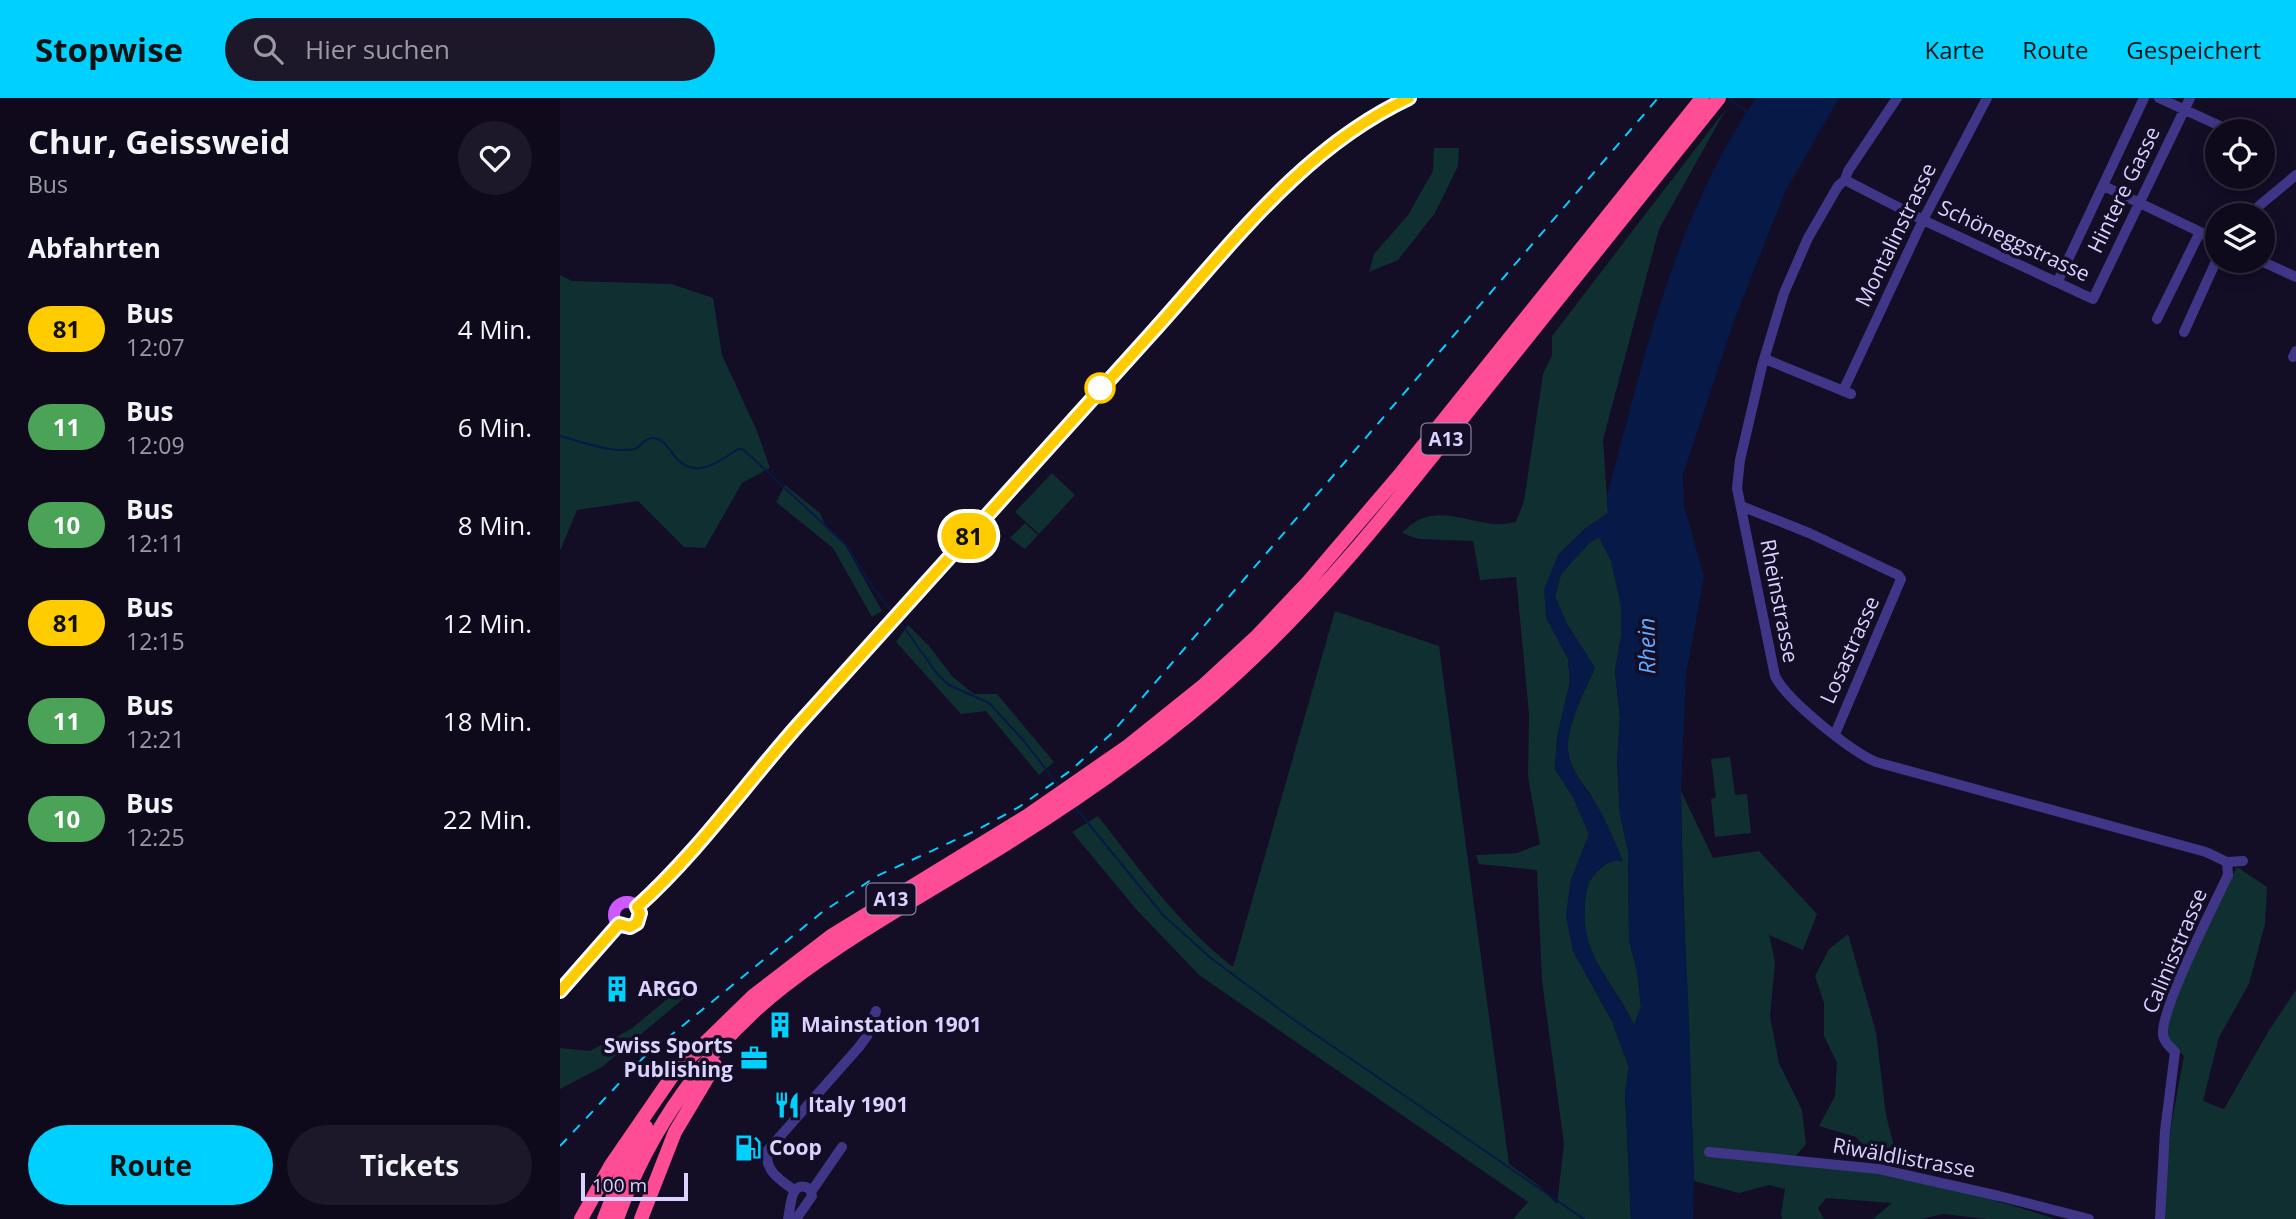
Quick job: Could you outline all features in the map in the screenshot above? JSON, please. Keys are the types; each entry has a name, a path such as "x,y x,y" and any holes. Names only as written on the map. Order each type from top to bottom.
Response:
{"highway":[{"name":"A13","path":"1135,749 1283,610 1341,546 1702,98"},
{"name":"A13","path":"617,1219 633,1179 672,1110 716,1051 769,999 832,951 1067,797 1236,674 1330,578 1406,488 1719,98"},
{"name":"A13","path":"581,1219 611,1165 660,1091 675,1072 753,996 804,955 860,917 1067,797"},
{"name":"A13","path":"643,1215 675,1132 703,1084 718,1061 762,1012 769,999"},
{"name":"A13","path":"604,1219 622,1172 649,1121 674,1083 708,1041"}],"main road":[{"path":"637,907 700,840 778,748 1078,412 1284,187 1336,140 1368,119 1409,98"},
{"path":"626,902 637,907 640,913 637,923 630,927 619,924 614,913 618,905 626,902"},
{"path":"560,991 619,924"}],"street":[{"name":"Rheinstrasse","path":"1897,98 1838,187 1799,258 1765,351 1740,460 1737,488 1775,677 1791,698 1856,752 1876,762 2206,852 2227,862 2243,861"},
{"name":"Montalinstrasse","path":"1765,359 1847,393 1923,219 1987,98"},
{"path":"2057,281 2144,98"},
{"path":"2159,98 2205,119"},
{"name":"Hintere Gasse","path":"2093,299 2190,98"},
{"path":"2262,203 2296,175"},
{"name":"Schöneggstrasse","path":"1845,180 2093,299"},
{"path":"2104,186 2205,234"},
{"path":"2157,319 2200,232"},
{"path":"2275,267 2296,277"},
{"path":"2185,332 2211,273"},
{"name":"Losastrasse","path":"1741,506 1809,533 1898,575 1901,582 1835,734"},
{"name":"Calinisstrasse","path":"2160,1219 2165,1131 2175,1052 2163,1038 2163,1030 2173,996 2228,875 2227,862"},
{"path":"794,1190 770,1170 768,1150 859,1047 867,1036 876,1011"},
{"path":"796,1219 842,1147"},
{"name":"Riwäldlistrasse","path":"1709,1152 1865,1166 2089,1219"},
{"path":"794,1190 804,1186 812,1192"},
{"path":"788,1219 794,1190"}],"green space":[{"path":"1726,109 1659,229 1603,440 1608,513 1586,528 1558,555 1546,617 1568,659 1570,682 1557,737 1555,769 1573,797 1589,834 1570,883 1573,951 1612,1021 1629,1067 1625,1093 1631,1219 1513,1219 1528,1202 1199,975 1136,909 1072,832 1098,816 1178,915 1213,951 1233,967 1335,611 1439,646 1509,1164 1538,1185 1557,1204 1564,1144 1542,981 1537,870 1479,864 1476,855 1517,853 1540,844 1528,777 1529,714 1516,577 1480,580 1473,541 1418,539 1402,533 1423,518 1434,515 1497,524 1516,522 1524,501 1543,374 1552,355 1552,336"},
{"path":"1434,148 1459,148 1458,166 1435,213 1398,260 1369,272 1374,254 1408,215 1433,171"},
{"path":"560,275 572,281 671,284 713,298 722,355 757,431 770,468 742,483 705,548 684,547 638,501 577,510 560,551"},
{"path":"1052,473 1075,495 1039,534 1015,512"},
{"path":"785,485 820,513 826,527 844,543 882,611 872,617 833,548 776,502"},
{"path":"1025,523 1038,535 1025,549 1010,538"},
{"path":"1599,537 1611,560 1621,605 1621,637 1615,671 1620,718 1617,762 1620,815 1628,851 1629,940 1637,971 1641,1007 1634,1026 1600,968 1587,939 1585,923 1588,884 1604,866 1610,862 1622,861 1600,812 1575,772 1568,755 1572,722 1595,668 1567,624 1555,597 1561,574 1590,542"},
{"path":"908,625 929,646 953,677 974,694 997,694 1054,762 1039,775 986,711 961,714 896,642"},
{"path":"1730,757 1735,795 1747,794 1751,833 1715,837 1711,799 1716,798 1711,759"},
{"path":"1681,791 1713,858 1759,851 1817,914 1803,950 1769,935 1775,962 1770,1016 1779,1063 1802,1110 1806,1144 1793,1159 1926,1183 2055,1219 1987,1219 1943,1214 1921,1219 1873,1219 1892,1203 1826,1198 1818,1208 1824,1219 1782,1219 1785,1189 1769,1185 1739,1193 1694,1181"},
{"path":"2237,867 2267,887 2265,924 2249,984 2219,1037 2203,1101 2224,1109 2268,1032 2296,990 2296,1219 2162,1219 2171,1126 2184,1056 2163,1035 2174,987"},
{"path":"1848,934 1876,1032 1886,1115 1895,1150 1875,1158 1856,1137 1819,1126 1835,1096 1837,1063 1824,1036 1824,1003 1815,976 1829,949"},
{"path":"689,981 695,989 602,1067 560,1089 560,1048 590,1051 631,1029"}],"water":[{"name":"Rhein","path":"1756,98 1839,98 1785,192 1734,321 1683,475 1684,505 1704,577 1686,675 1681,791 1693,1219 1631,1219 1625,1093 1629,1067 1612,1021 1573,951 1566,917 1570,883 1589,834 1573,797 1555,769 1557,737 1570,682 1568,659 1546,617 1544,589 1558,555 1586,528 1608,513 1607,496 1665,290 1703,191","holes":["1599,537 1611,560 1621,605 1621,637 1615,671 1620,718 1617,762 1620,815 1628,851 1629,940 1637,971 1641,1007 1634,1025 1600,967 1588,938 1585,921 1586,890 1604,865 1623,861 1605,820 1570,761 1569,734 1595,668 1567,624 1555,597 1561,574 1590,542"]}],"waterway":[{"path":"1730,99 1748,113"},
{"path":"560,436 618,450 635,449 653,438 663,442 676,458 691,468 707,467 738,449 744,450 846,545 892,612"},
{"path":"900,622 938,675 949,685 989,703 1024,741 1059,786"},
{"path":"1075,807 1163,915 1212,959 1290,1017 1584,1219"}],"railway":[{"path":"560,1146 643,1058 821,913 877,876 977,830 1019,807 1070,771 1111,734 1658,98"}],"bus line":[{"name":"81","path":"560,991 619,924 630,927 637,923 640,913 637,907 700,840 778,748 1014,487 1078,412 1284,187 1336,140 1409,98"}],"place":[{"name":"ARGO","path":"617,989"},
{"name":"Mainstation 1901","path":"780,1025"},
{"name":"Swiss Sports Publishing","path":"754,1058"},
{"name":"Italy 1901","path":"787,1105"},
{"name":"Coop","path":"748,1148"}]}
